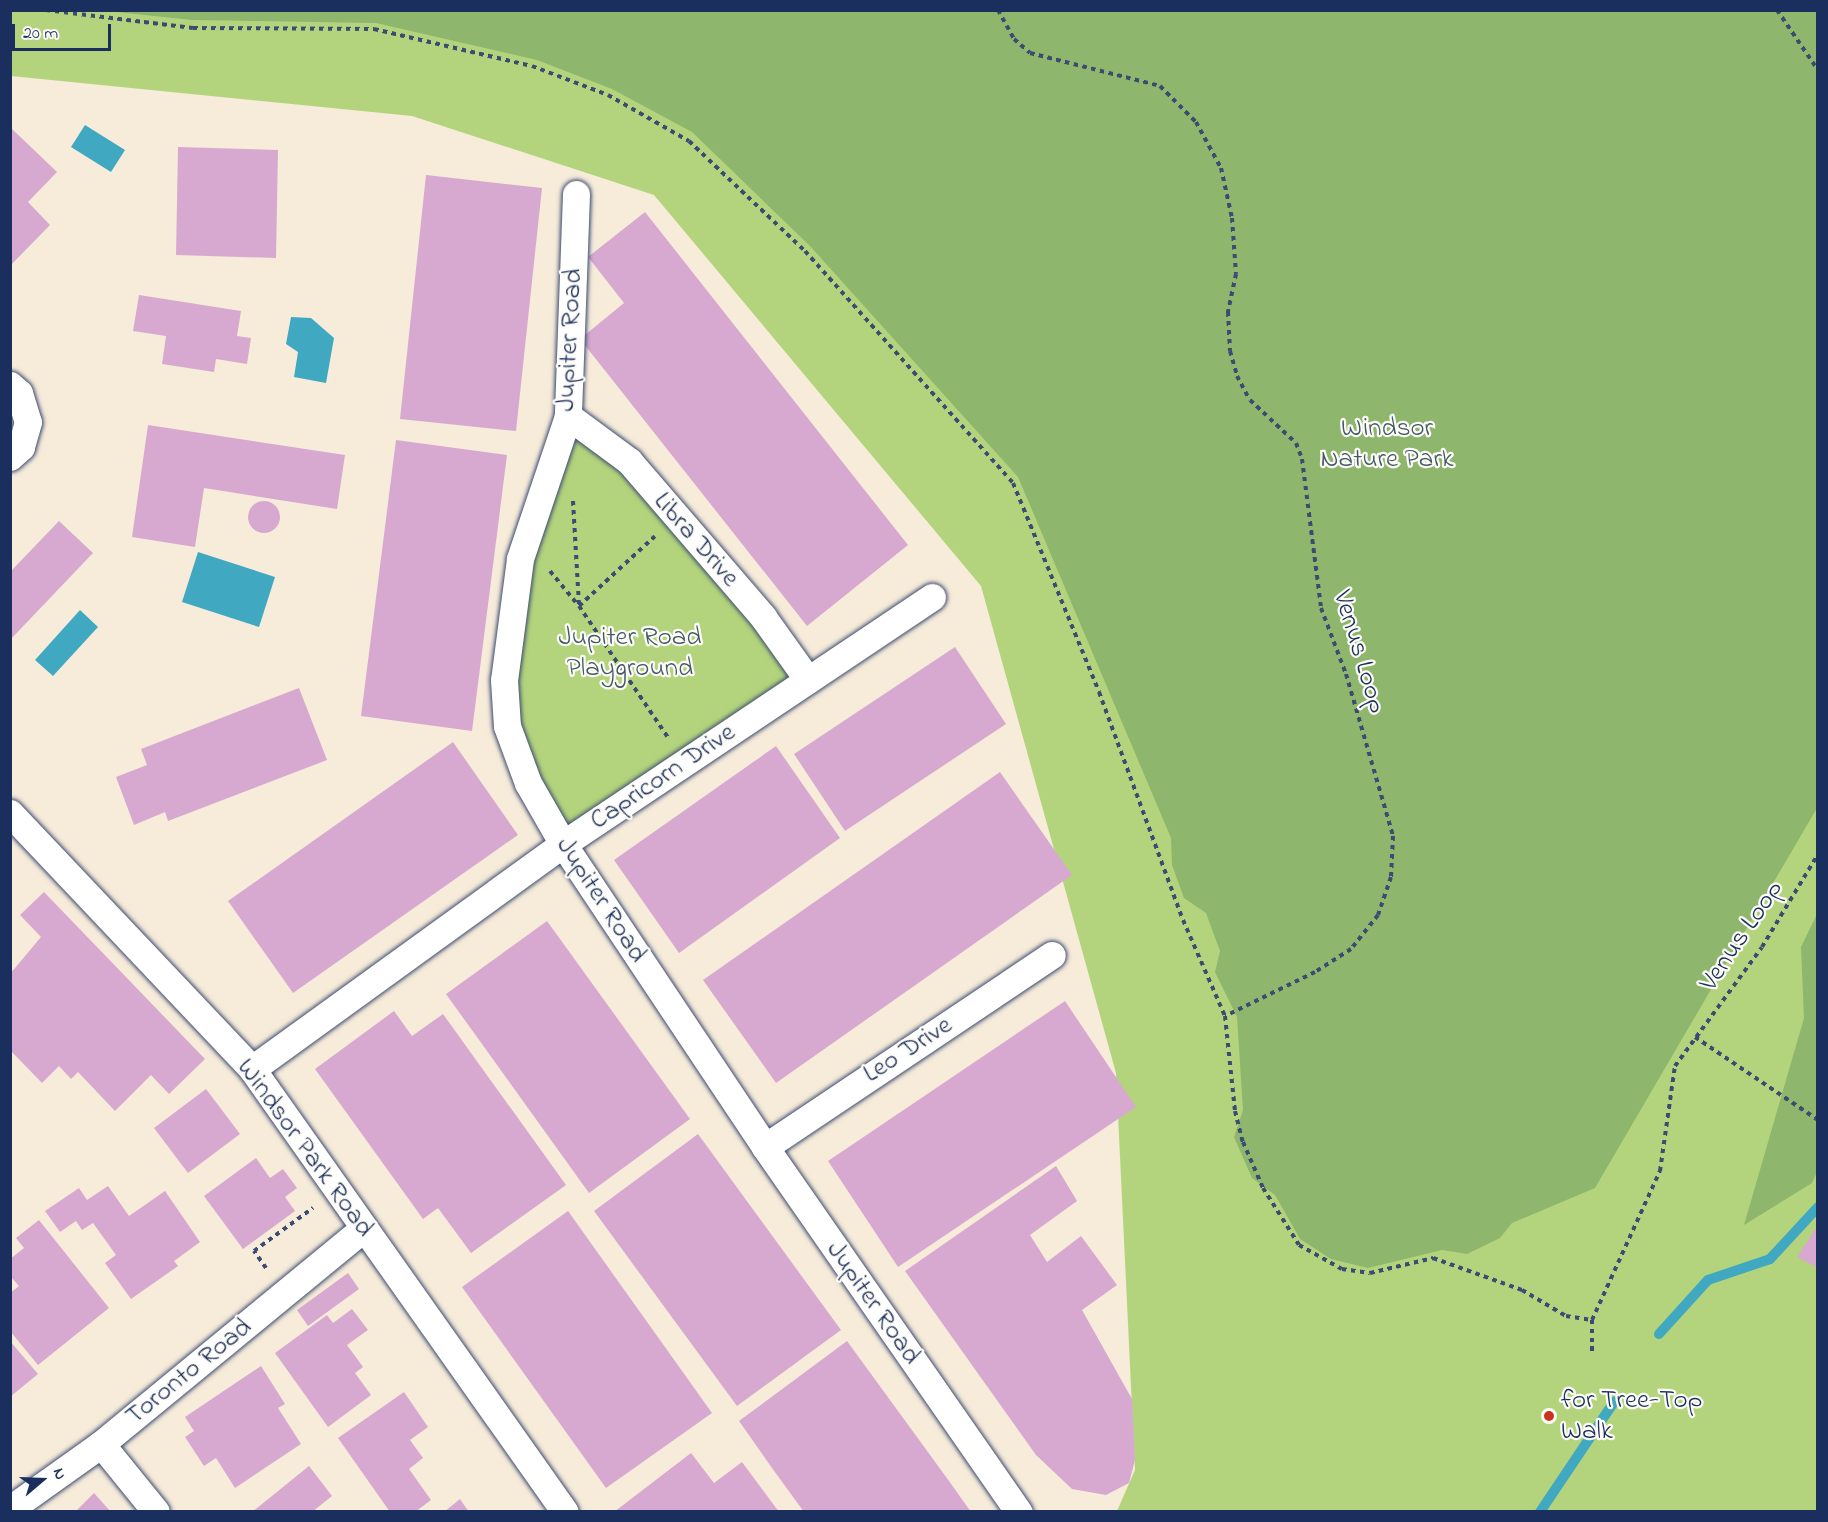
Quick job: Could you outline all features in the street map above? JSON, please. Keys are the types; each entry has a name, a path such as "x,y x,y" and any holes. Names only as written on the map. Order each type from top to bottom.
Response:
{"street":[{"name":"Jupiter Road","path":"576,194 568,416 520,559 504,680 507,726 528,783 563,844 765,1147 1019,1512"},
{"path":"10,385 18,393 28,422 21,447 10,457"},
{"name":"Libra Drive","path":"568,416 629,461 763,618 808,680"},
{"name":"Capricorn Drive","path":"252,1069 563,844 932,597"},
{"name":"Windsor Park Road","path":"10,813 252,1069 565,1512"},
{"name":"Leo Drive","path":"765,1147 1052,955"},
{"name":"Toronto Road","path":"10,1509 101,1444 363,1229"},
{"path":"101,1444 156,1512"}],"path":[{"path":"46,10 193,28 374,29 532,66 608,95 689,141 805,251 1013,483 1099,692 1184,920 1224,1016 1235,1111 1243,1142 1263,1188 1299,1245 1342,1269 1370,1273 1410,1261 1441,1260 1521,1290 1566,1316 1592,1320 1592,1351"},
{"name":"Venus Loop","path":"998,10 1014,39 1030,52 1160,86 1196,122 1221,168 1232,218 1236,274 1228,312 1235,368 1250,400 1284,429 1302,459 1321,608 1346,674 1393,836 1391,877 1378,915 1351,949 1315,972 1224,1016"},
{"path":"1778,10 1818,70"},
{"path":"573,499 579,606"},
{"path":"579,606 675,517"},
{"path":"520,559 548,568 579,606 668,736"},
{"name":"Venus Loop","path":"1592,1320 1660,1171 1675,1066 1762,947 1818,854"},
{"path":"1695,1037 1818,1119"},
{"path":"285,1295 254,1251 314,1208"}],"green space":[{"name":"Windsor Nature Park","path":"10,11 1817,11 1817,1511 1117,1511 1135,1470 1116,1073 981,586 654,195 412,116 11,76"},
{"name":"Windsor Nature Park","path":"107,11 1817,11 1817,808 1595,1188 1512,1223 1500,1238 1467,1254 1442,1250 1368,1268 1331,1259 1300,1239 1275,1195 1252,1178 1234,1137 1243,1110 1237,1017 1215,972 1220,951 1206,913 1184,898 1172,865 1171,838 1018,477 810,246 692,132 612,89 537,60 376,23 192,20"},
{"name":"Jupiter Road Playground","path":"568,416 675,517 808,680 563,844 504,680"},
{"path":"1817,914 1817,1172 1812,1183 1744,1225 1804,1018 1801,947"}],"water":[{"path":"85,125 125,150 111,172 71,147"},
{"path":"291,317 311,318 334,338 326,383 294,377 298,352 286,344"},
{"path":"198,552 275,577 259,627 182,602"},
{"path":"80,610 98,627 53,676 35,660"}],"building":[{"path":"10,127 57,172 28,202 50,225 10,266"},
{"path":"178,147 278,150 276,258 176,255"},
{"path":"426,175 542,188 516,431 400,419"},
{"path":"645,212 908,545 807,626 580,339 624,303 588,257"},
{"path":"139,295 241,311 237,336 251,338 247,364 216,359 214,372 162,364 166,336 133,331"},
{"path":"148,425 345,455 337,509 204,488 195,547 132,537"},
{"path":"396,440 507,455 472,731 361,716"},
{"path":"264,501 275,506 280,517 275,528 264,533 253,528 248,517 253,506"},
{"path":"59,521 93,553 10,640 10,572"},
{"path":"955,647 1006,724 845,831 794,754"},
{"path":"299,688 327,760 168,821 165,812 134,825 116,777 147,765 141,749"},
{"path":"453,742 518,835 293,993 228,901"},
{"path":"776,746 840,838 679,953 614,860"},
{"path":"1000,772 1072,875 776,1083 703,980"},
{"path":"44,892 205,1059 169,1094 151,1075 115,1111 78,1072 71,1079 59,1066 42,1083 10,1050 10,974 41,937 20,915"},
{"path":"547,921 690,1119 589,1193 446,994"},
{"path":"1065,1001 1136,1107 898,1267 828,1161"},
{"path":"394,1011 412,1036 443,1014 566,1185 471,1253 438,1208 423,1219 315,1069"},
{"path":"206,1089 240,1134 188,1173 154,1128"},
{"path":"698,1134 841,1330 737,1406 594,1211"},
{"path":"256,1158 270,1178 283,1169 297,1188 285,1197 295,1211 243,1249 204,1196"},
{"path":"1056,1166 1077,1201 1030,1235 1047,1262 1081,1236 1117,1285 1082,1310 1132,1399 1135,1460 1129,1483 1106,1495 1072,1489 1036,1455 905,1271"},
{"path":"108,1186 129,1216 165,1191 200,1242 174,1261 178,1266 131,1299 105,1263 116,1255 93,1223 82,1230 76,1221 60,1232 45,1211 79,1188 87,1200"},
{"path":"568,1211 712,1413 606,1488 462,1287"},
{"path":"39,1220 109,1308 38,1365 10,1331 10,1293 19,1286 10,1276 10,1259 24,1248 16,1238"},
{"path":"1818,1225 1818,1268 1797,1257"},
{"path":"348,1273 359,1289 308,1326 297,1310"},
{"path":"352,1309 368,1330 347,1345 363,1367 355,1373 371,1395 328,1427 275,1353 327,1315 333,1323"},
{"path":"10,1341 38,1374 10,1397"},
{"path":"847,1341 971,1512 804,1512 772,1468 739,1421"},
{"path":"261,1366 285,1404 278,1408 301,1444 235,1488 216,1458 204,1466 185,1437 194,1431 185,1417"},
{"path":"404,1392 428,1427 410,1440 423,1458 409,1469 431,1500 415,1512 390,1512 338,1438"},
{"path":"691,1453 714,1483 742,1462 779,1512 614,1512"},
{"path":"309,1466 332,1496 312,1512 252,1512"},
{"path":"94,1493 111,1512 75,1512"},
{"path":"460,1499 469,1512 444,1512"}],"waterway":[{"path":"1659,1334 1708,1280 1770,1259 1818,1207"},
{"path":"1540,1512 1614,1402"}],"place":[{"name":"for Tree-Top Walk","path":"1549,1416"}]}
